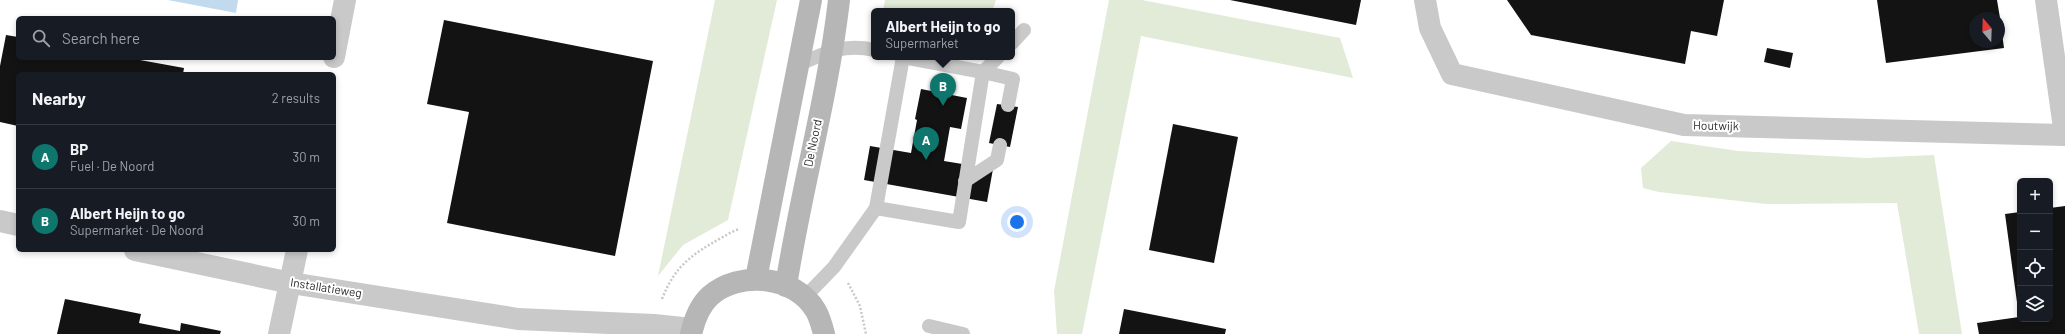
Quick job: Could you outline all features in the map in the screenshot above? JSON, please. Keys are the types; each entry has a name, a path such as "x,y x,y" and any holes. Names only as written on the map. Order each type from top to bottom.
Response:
{"main road":[{"path":"756,279 811,0"},
{"name":"De Noord","path":"786,286 793,240 832,50 839,0"},
{"path":"692,331 699,312 709,297 719,289 736,282 756,279 776,282 786,286 804,298 816,310 824,334"}],"street":[{"path":"336,47 345,0"},
{"name":"Houtwijk","path":"1425,0 1430,28 1452,74 1684,125 2065,135 2046,0"},
{"path":"331,72 333,60"},
{"path":"0,222 16,225"},
{"name":"Installatieweg","path":"144,252 291,283 518,319 654,325 692,331"},
{"path":"279,334 297,252"},
{"name":"Installatieweg","path":"518,319 567,334"}],"lane":[{"path":"1015,39 1024,30"},
{"path":"798,65 832,50 871,50"},
{"path":"804,298 834,267 876,208 901,60"},
{"path":"918,60 1013,79 1008,105"},
{"path":"876,208 959,222 983,72 995,60"},
{"path":"965,181 997,160 1000,145"},
{"path":"929,326 963,334"}],"path":[{"path":"654,325 669,281 677,269 703,249 738,229"},
{"path":"834,267 849,284 860,306 866,334"}],"green space":[{"path":"715,0 777,0 728,220 683,245 658,276"},
{"path":"885,0 996,0 993,8 884,8"},
{"path":"1109,0 1142,0 1340,38 1353,78 1141,36 1082,334 1057,334 1054,291"},
{"path":"1671,141 1738,151 1866,158 1934,155 1962,334 1919,334 1897,203 1766,204 1659,192 1643,188 1641,168"}],"water":[{"path":"168,0 238,0 236,13"}],"building":[{"path":"1230,0 1361,0 1356,25"},
{"path":"1507,0 1724,0 1717,36 1691,31 1685,64 1531,35"},
{"path":"1877,0 1997,0 1999,12 1969,12 1969,48 2004,48 1886,63"},
{"path":"444,20 653,61 615,256 447,223 469,112 427,104"},
{"path":"6,35 16,37 16,60 140,60 184,68 183,72 16,72 16,126 0,122 0,66"},
{"path":"1767,48 1793,53 1790,68 1764,62"},
{"path":"921,89 967,98 961,129 950,127 944,161 993,169 987,202 864,180 870,146 911,153 917,120 915,119"},
{"path":"997,104 1018,107 1010,147 989,143"},
{"path":"1173,124 1238,137 1214,263 1149,250"},
{"path":"2065,206 2065,334 1979,334 1977,323 2017,317 2017,322 2053,322 2053,208"},
{"path":"2017,212 2017,302 2005,214"},
{"path":"65,299 141,314 139,323 180,331 181,323 221,331 220,334 57,334"},
{"path":"1124,309 1226,329 1225,334 1119,334"}],"place":[{"name":"Albert Heijn to go","path":"943,106"},
{"name":"BP","path":"926,160"}]}
